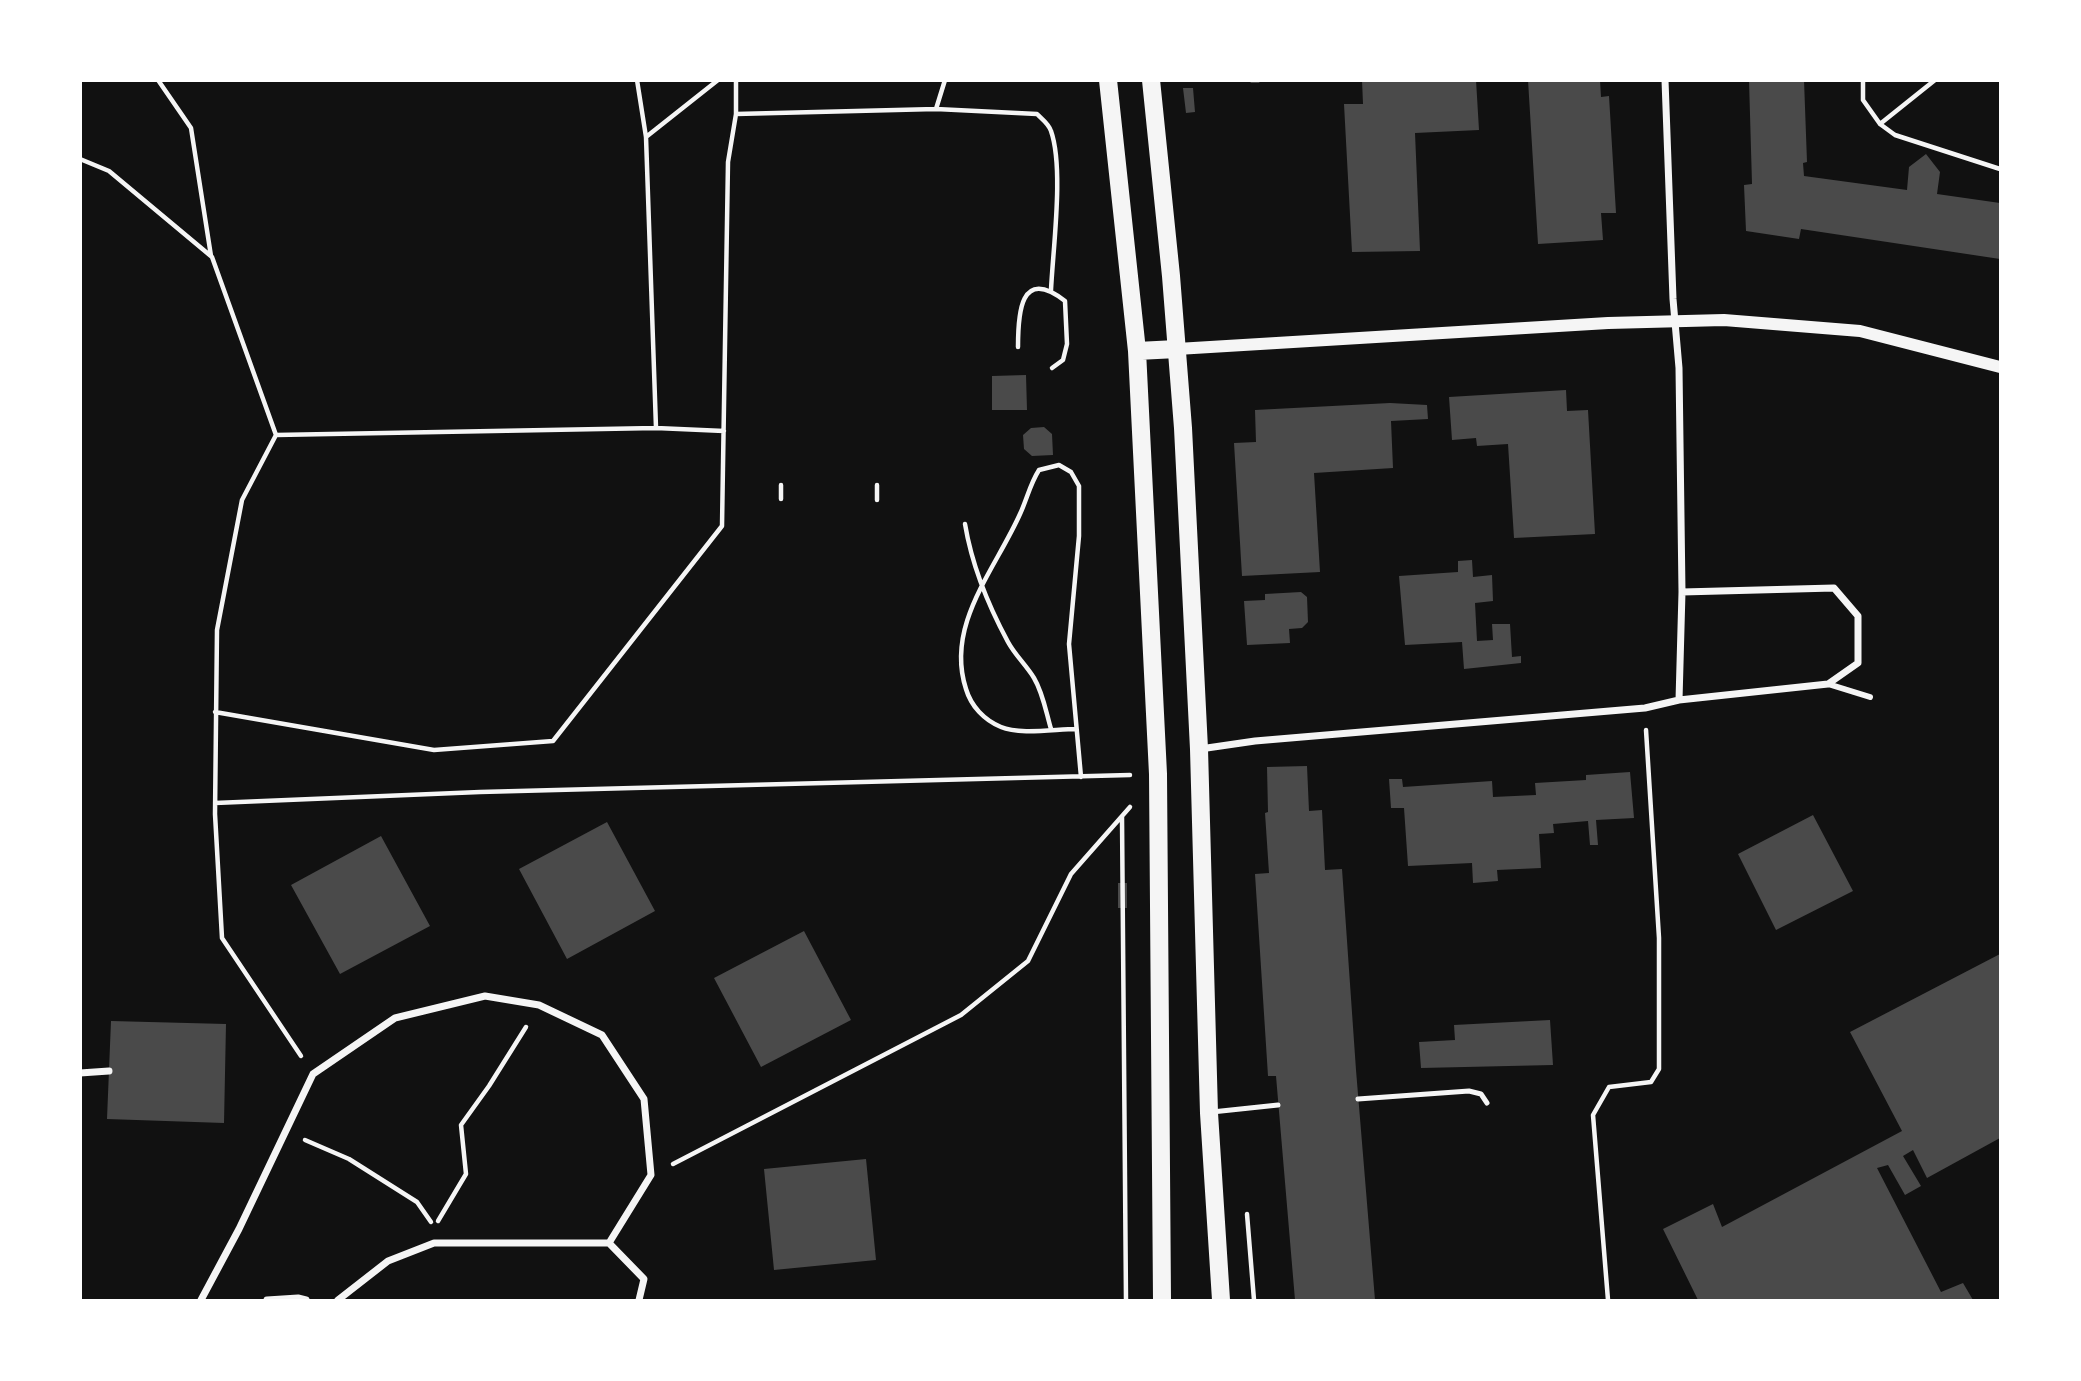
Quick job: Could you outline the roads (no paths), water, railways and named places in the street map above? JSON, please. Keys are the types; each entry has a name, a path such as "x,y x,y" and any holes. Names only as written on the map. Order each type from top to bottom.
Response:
{"main road":[{"path":"1108,80 1137,351 1158,774 1161,1300"},
{"path":"1151,80 1177,349 1199,749 1209,1113 1221,1300"},
{"path":"1137,351 1177,349"}],"street":[{"path":"1665,80 1674,320 1679,368 1682,592 1679,700"},
{"path":"1177,349 1674,320 1724,320 1860,331 2000,368"},
{"path":"1682,592 1833,588 1858,616 1858,663 1828,684"},
{"path":"1199,749 1255,741 1645,708 1679,700 1828,684 1870,697"},
{"path":"201,1300 240,1229 313,1074 395,1018 485,996 539,1005 601,1035 644,1099 651,1175 609,1244"},
{"path":"80,1073 108,1071"},
{"path":"338,1300 388,1261 434,1243 609,1244 644,1279 639,1300"},
{"path":"267,1300 306,1300"}],"lane":[{"path":"1358,1099 1469,1091 1480,1094 1487,1103"},
{"path":"1209,1113 1278,1105"}]}
